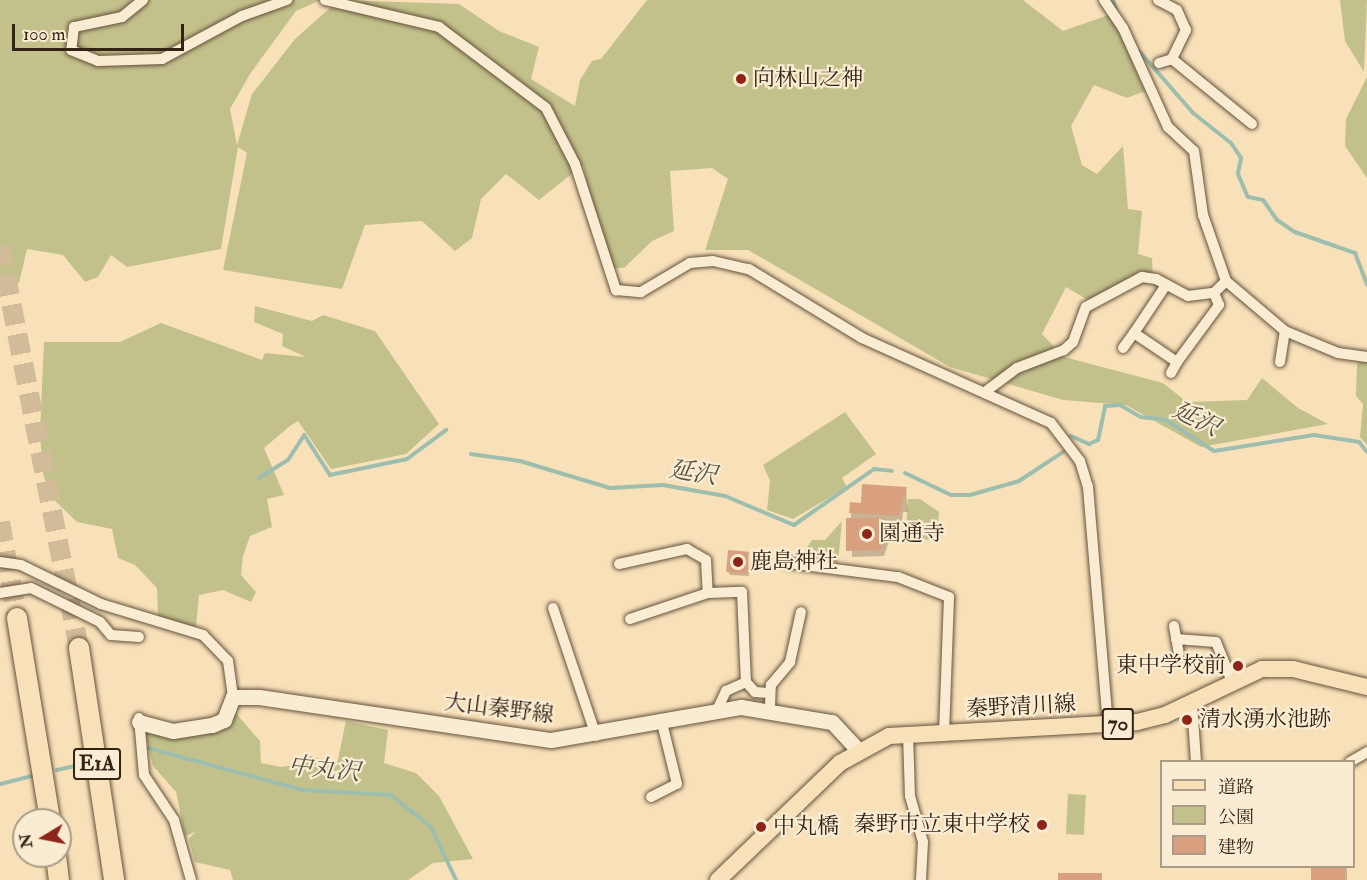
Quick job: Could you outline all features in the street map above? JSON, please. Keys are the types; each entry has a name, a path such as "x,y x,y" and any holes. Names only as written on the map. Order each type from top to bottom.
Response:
{"highway":[{"name":"E1A","path":"17,618 48,808"},
{"name":"E1A","path":"79,648 114,880"}],"main road":[{"name":"秦野清川線","path":"718,880 858,750 908,733 1108,725 1165,715 1192,703 1231,679 1262,669 1293,669 1367,687"},
{"path":"139,720 173,731 219,724 234,697"},
{"name":"大山秦野線","path":"234,697 300,700 528,739 596,736 661,719 769,701 832,722 858,750"}],"street":[{"path":"143,0 122,17 74,27 71,50 98,61 162,59 242,16 287,0"},
{"path":"325,0 439,27 546,108 575,164 616,290 641,292 690,263 713,261 749,268 862,338 1051,423 1080,461 1094,521 1108,725"},
{"path":"1158,0 1177,10 1186,30 1172,59 1159,63"},
{"path":"1111,2 1168,127 1194,151 1203,214 1226,281 1285,331 1338,353 1367,357"},
{"path":"1172,59 1252,124"},
{"path":"985,392 1017,368 1064,350 1073,342 1086,307 1142,277 1188,296 1214,293 1226,281"},
{"path":"1123,348 1166,285"},
{"path":"1171,373 1219,305 1214,293"},
{"path":"1280,362 1285,331"},
{"path":"1134,333 1177,362"},
{"path":"619,564 687,549 706,560 708,593"},
{"path":"0,562 21,565 101,604 202,635 228,661 234,697"},
{"path":"788,563 898,577 949,597 944,732"},
{"path":"0,593 31,588 100,622 111,634 139,637"},
{"path":"630,619 708,593 742,592 746,682 755,692 769,701 790,662 801,612"},
{"path":"553,608 596,736"},
{"path":"1174,626 1179,654"},
{"path":"1176,639 1216,642 1231,679"},
{"path":"718,708 726,691 746,682"},
{"path":"1192,703 1196,760"},
{"path":"651,797 677,784 661,719"},
{"path":"139,720 144,775 174,820 191,880"},
{"path":"908,733 910,796 923,842 921,880"},
{"path":"1353,760 1367,752"}],"green space":[{"path":"0,0 321,0 296,11 250,74 230,109 237,145 252,94 295,39 339,0 459,4 499,31 539,47 531,79 575,106 580,80 592,61 601,59 647,0 1023,0 1063,31 1111,14 1145,91 1127,98 1094,85 1071,126 1082,165 1097,174 1123,146 1128,209 1142,211 1138,254 1152,258 1153,277 1088,300 1066,287 1042,334 1064,357 1163,383 1187,402 1247,400 1262,378 1298,408 1328,424 1201,447 1126,405 1063,400 950,367 748,250 705,250 728,179 712,168 670,171 674,231 652,241 624,268 607,268 583,165 539,200 506,174 481,199 472,238 455,251 422,221 365,225 342,289 223,270 247,153 238,147 221,249 127,267 111,255 98,277 85,282 63,255 27,249 19,283 0,286"},
{"path":"1340,0 1367,0 1364,72 1345,41"},
{"path":"1367,77 1367,178 1345,146 1346,119"},
{"path":"255,306 312,321 323,315 375,331 439,424 406,454 331,469 298,421 290,426 264,448 284,495 267,499 272,527 250,536 243,556 241,575 256,592 251,602 223,590 199,595 196,627 158,618 157,588 135,565 118,558 112,529 77,522 51,497 43,474 40,432 44,342 120,342 161,323 262,360 265,353 306,357 282,346 283,334 254,322"},
{"path":"1367,358 1367,445 1360,437 1363,404 1356,396 1357,364"},
{"path":"845,412 876,454 842,478 847,487 793,519 767,510 770,481 763,465"},
{"path":"908,499 920,499 939,512 937,538 905,543"},
{"path":"842,521 838,562 800,558 812,540 825,540"},
{"path":"233,710 260,741 261,763 281,767 303,764 305,754 337,764 346,721 388,730 384,763 416,773 439,796 473,859 433,863 408,880 233,880 230,870 195,862 189,839 195,832 185,836 176,792 153,766 144,726 173,731"},
{"path":"1068,794 1086,795 1084,835 1066,834"}],"building":[{"path":"862,484 907,487 899,516 849,513 850,502 861,503"},
{"name":"園通寺","path":"846,518 881,518 881,530 887,530 881,550 846,551"},
{"name":"鹿島神社","path":"728,550 749,552 747,574 726,572"},
{"path":"1311,868 1345,868 1345,880 1311,880"},
{"path":"1058,873 1102,873 1102,880 1058,880"}],"waterway":[{"path":"1113,0 1117,13"},
{"path":"1139,51 1193,113 1231,143 1241,158 1238,174 1248,197 1263,200 1277,220 1295,232 1355,253 1367,285"},
{"name":"延沢","path":"1071,436 1089,444 1098,440 1105,406 1120,405 1141,417 1166,420 1214,451 1314,435 1359,442 1367,452"},
{"name":"延沢","path":"259,478 288,460 304,435 330,475 407,459 446,430"},
{"name":"延沢","path":"905,473 951,495 970,495 1019,481 1063,452"},
{"name":"延沢","path":"471,454 520,461 610,488 663,485 725,496 794,525 874,469 892,471"},
{"name":"中丸沢","path":"148,748 303,790 391,795 431,827 456,880"},
{"name":"中丸沢","path":"57,770 83,764"},
{"name":"中丸沢","path":"0,784 33,776"}],"tunnel":[{"path":"0,246 79,648"},
{"path":"0,522 17,618"}],"place":[{"name":"向林山之神","path":"741,79"},
{"name":"園通寺","path":"867,534"},
{"name":"鹿島神社","path":"738,562"},
{"name":"東中学校前","path":"1238,666"},
{"name":"清水湧水池跡","path":"1187,720"},
{"name":"秦野市立東中学校","path":"1042,825"},
{"name":"中丸橋","path":"761,827"}]}
